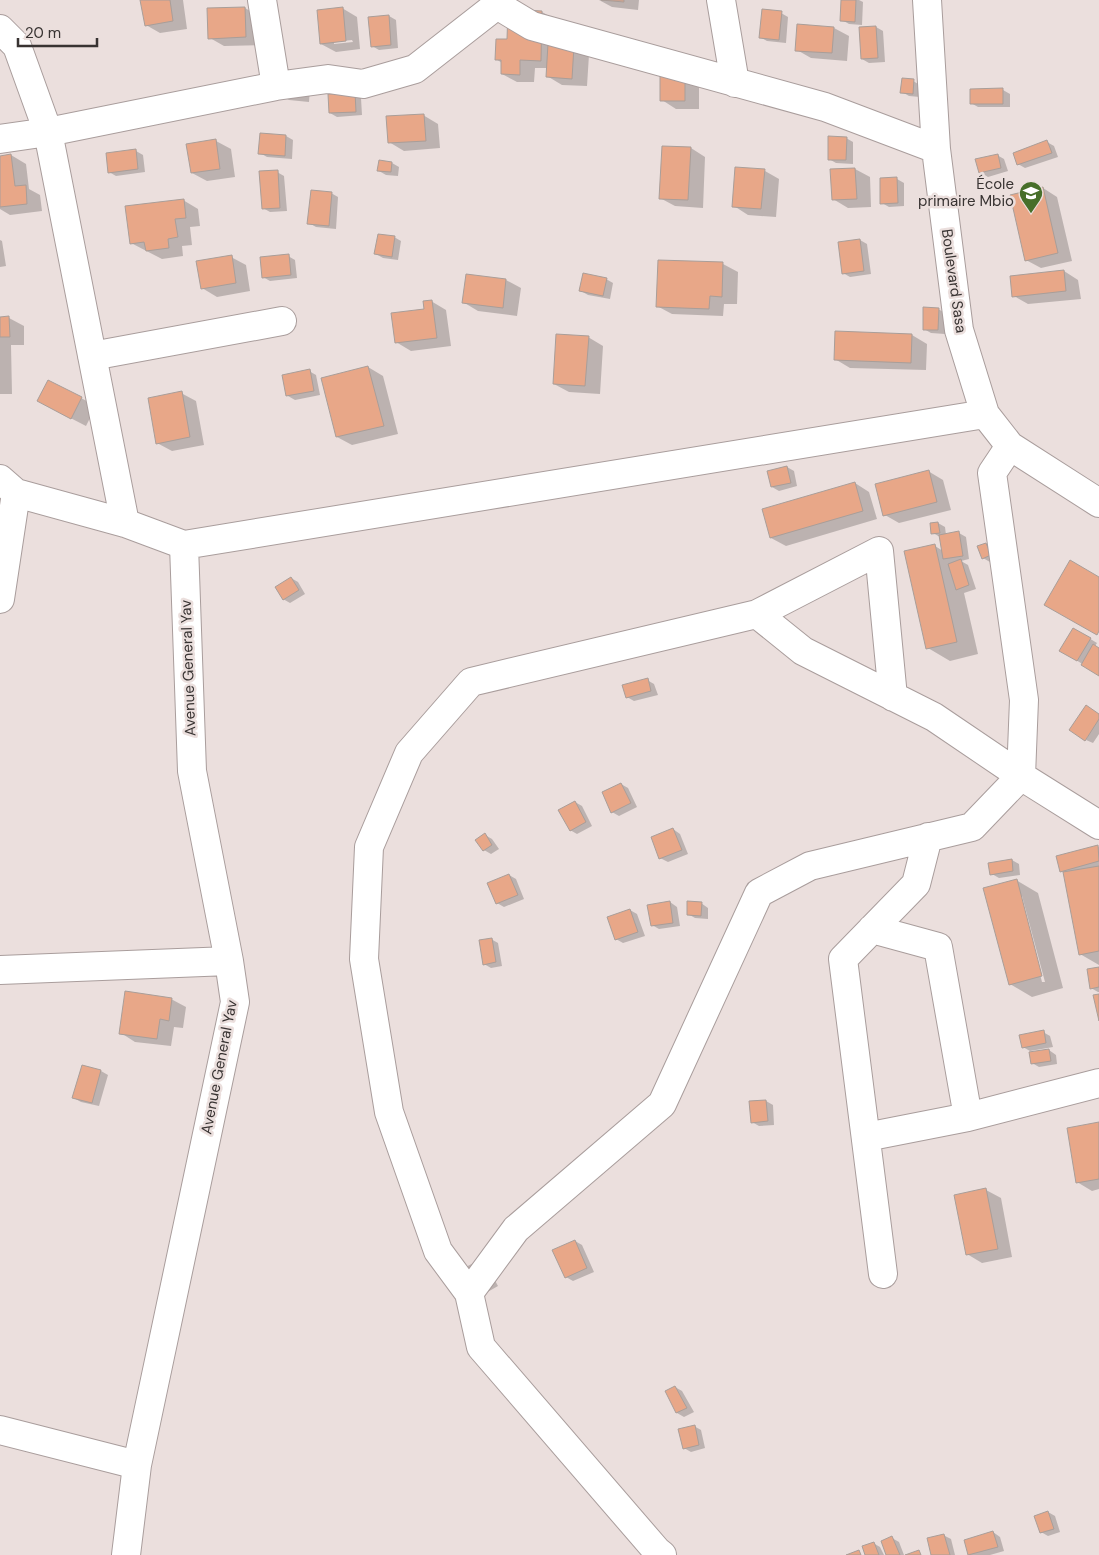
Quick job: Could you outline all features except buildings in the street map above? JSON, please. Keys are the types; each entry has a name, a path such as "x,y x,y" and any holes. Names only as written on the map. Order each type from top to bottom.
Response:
{"street":[{"path":"262,0 276,86"},
{"path":"721,0 735,82"},
{"name":"Boulevard Sasa","path":"928,0 936,149 959,330 985,414 1010,446 1099,502"},
{"path":"0,139 48,132 276,86 328,79 363,84 415,69 497,2 532,26 825,107 936,149"},
{"path":"0,29 17,46 48,132 125,523"},
{"path":"92,356 282,321"},
{"path":"0,599 8,486 125,523 184,545 985,414"},
{"path":"469,1293 516,1229 662,1104 759,893 810,866 972,827 1021,776 1024,700 992,473 1010,446"},
{"name":"Avenue General Yav","path":"126,1555 137,1465 235,1002 229,961 192,771 184,545"},
{"path":"662,1555 481,1347 469,1293 438,1251 389,1112 364,959 370,846 409,754 471,682 757,614 880,551 893,697"},
{"path":"757,614 803,651 934,717 1021,776 1099,825"},
{"path":"883,1274 843,959 916,884 928,837"},
{"path":"872,929 938,947 968,1117"},
{"path":"0,970 229,961"},
{"path":"866,1138 968,1117 1099,1083"},
{"path":"0,1430 137,1465"}],"place":[{"name":"École primaire Mbio","path":"1031,214"}]}
